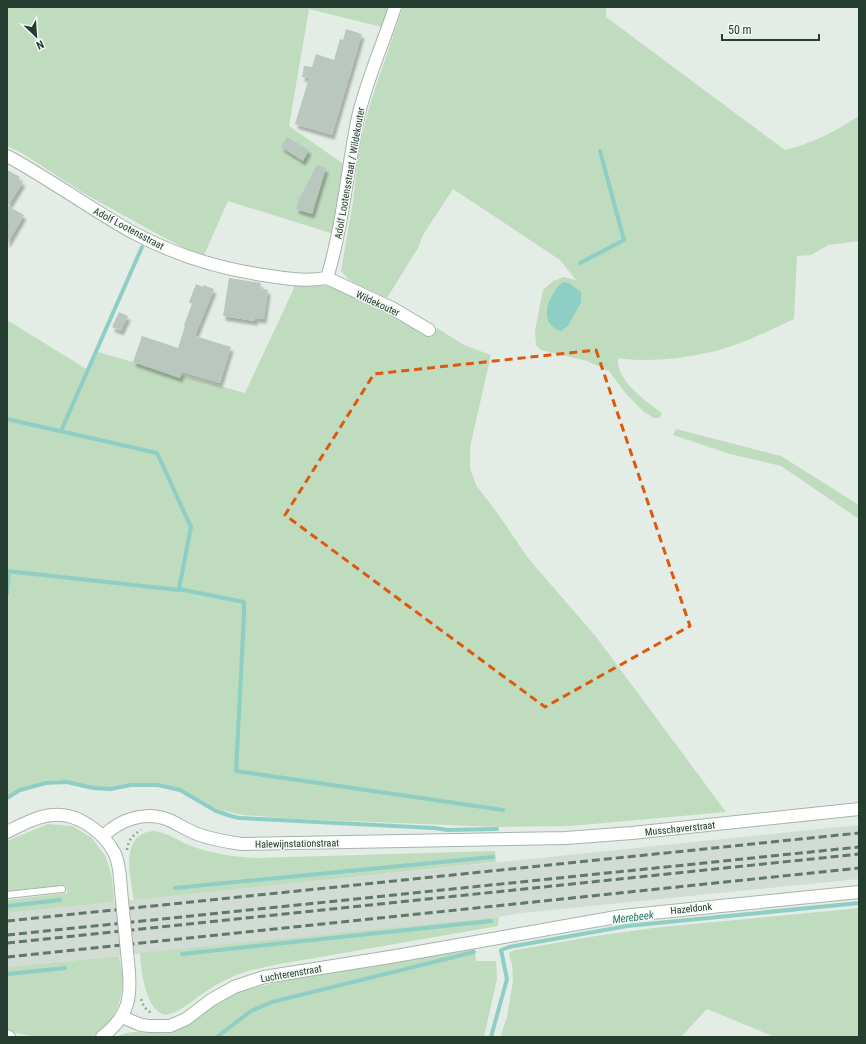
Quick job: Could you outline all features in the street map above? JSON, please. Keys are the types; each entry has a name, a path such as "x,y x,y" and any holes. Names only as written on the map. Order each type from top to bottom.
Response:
{"street":[{"name":"Adolf Lootensstraat / Wildekouter","path":"326,278 340,228 359,116 369,78 395,7"},
{"name":"Adolf Lootensstraat","path":"7,156 123,227 156,244 178,253 246,272 286,279 301,281 326,278"},
{"name":"Wildekouter","path":"326,278 392,308 429,330"},
{"name":"Musschaverstraat","path":"501,839 566,838 632,833 859,809"},
{"path":"7,832 41,817 54,815 65,816 88,824 103,836 115,854 120,876 131,985 128,1001 122,1017 117,1024 102,1037"},
{"name":"Halewijnstationstraat","path":"103,836 112,827 127,820 142,817 158,817 206,837 242,844 501,839"},
{"name":"Hazeldonk","path":"501,937 622,916 859,892"},
{"name":"Luchterenstraat","path":"122,1017 141,1025 170,1026 186,1019 211,1000 228,990 253,980 501,937"}],"lane":[{"path":"7,895 62,889"}],"path":[{"path":"140,998 144,1007 156,1015"}],"highlighted area":[{"path":"596,350 690,626 545,707 285,515 374,374"}],"shaded area":[{"path":"859,825 859,879 7,967 7,913"}],"green space":[{"path":"7,7 388,7 382,27 309,9 289,126 345,165 334,234 228,201 204,255 189,250 163,237 85,194 22,153 7,146"},
{"path":"403,7 606,7 606,17 785,150 823,136 859,116 859,241 828,245 811,255 797,256 794,319 746,341 716,351 692,356 655,360 618,358 619,368 627,383 632,389 662,413 660,418 654,418 644,412 627,395 609,371 587,361 541,350 536,345 535,331 543,290 553,281 564,277 576,280 560,260 453,189 423,235 418,248 387,298 349,280 341,271 353,201 359,149 366,118"},
{"path":"295,286 328,286 342,290 382,309 432,338 437,328 464,345 491,355 470,447 470,468 476,485 528,558 597,638 726,812 571,826 498,827 299,819 243,815 220,810 198,801 184,792 145,785 98,790 81,784 57,780 35,784 7,797 7,320 88,370 97,352 245,393"},
{"path":"676,429 781,456 859,505 859,519 781,466 730,454 673,435"},
{"path":"48,824 72,826 92,838 106,857 112,877 114,902 7,913 7,900 67,893 66,885 7,891 7,841"},
{"path":"154,831 202,849 240,857 256,858 495,851 496,862 134,900 129,863 132,845 137,838 144,833"},
{"path":"859,908 859,1037 775,1037 707,1009 681,1037 500,1037 507,1017 513,981 512,964 509,955 510,952 515,950 653,928"},
{"path":"499,917 498,926 274,965 246,972 231,977 176,1012 166,1015 156,1010 152,1004 145,987 141,968 140,953"},
{"path":"474,947 476,961 496,961 497,979 484,1037 117,1037 131,1032 169,1033 176,1031 184,1028 216,1004 230,996 259,986"},
{"path":"119,956 123,977 121,996 117,1009 108,1025 93,1036 36,1037 7,1031 7,967"}],"water":[{"path":"563,282 569,283 581,292 581,302 568,326 561,331 553,327 549,322 547,308 553,293"}],"building":[{"path":"346,29 362,34 332,135 295,124 309,78 302,77 304,66 312,67 316,54 334,60 340,39 343,40"},
{"path":"287,137 309,150 303,161 281,147"},
{"path":"317,165 326,168 312,214 296,209 299,199"},
{"path":"7,170 20,177 18,179 23,182 8,206 24,215 7,244"},
{"path":"229,278 261,283 260,288 268,290 264,319 255,318 255,321 223,316"},
{"path":"196,284 214,289 195,336 231,347 220,383 182,372 180,378 133,362 142,336 178,348 185,326 184,325 192,304 189,302"},
{"path":"119,312 128,316 121,331 112,327"}],"waterway":[{"path":"580,263 624,240 600,151"},
{"path":"61,431 142,247"},
{"path":"7,419 157,453 191,527 179,589 244,602 236,771 503,810"},
{"path":"7,571 179,590"},
{"path":"7,593 9,571"},
{"path":"7,798 20,790 46,783 67,782 93,788 111,789 131,785 158,785 180,790 216,811 239,818 448,830 497,829"},
{"path":"175,888 493,857"},
{"path":"7,906 60,900"},
{"name":"Merebeek","path":"491,1037 507,979 501,950 509,947 627,926 859,903"},
{"path":"182,954 491,921"},
{"path":"217,1037 251,1011 272,1002 474,952"},
{"path":"7,974 65,968"}],"railway":[{"path":"7,921 859,833"},
{"path":"7,935 859,847"},
{"path":"7,943 859,854"},
{"path":"7,957 859,868"}]}
